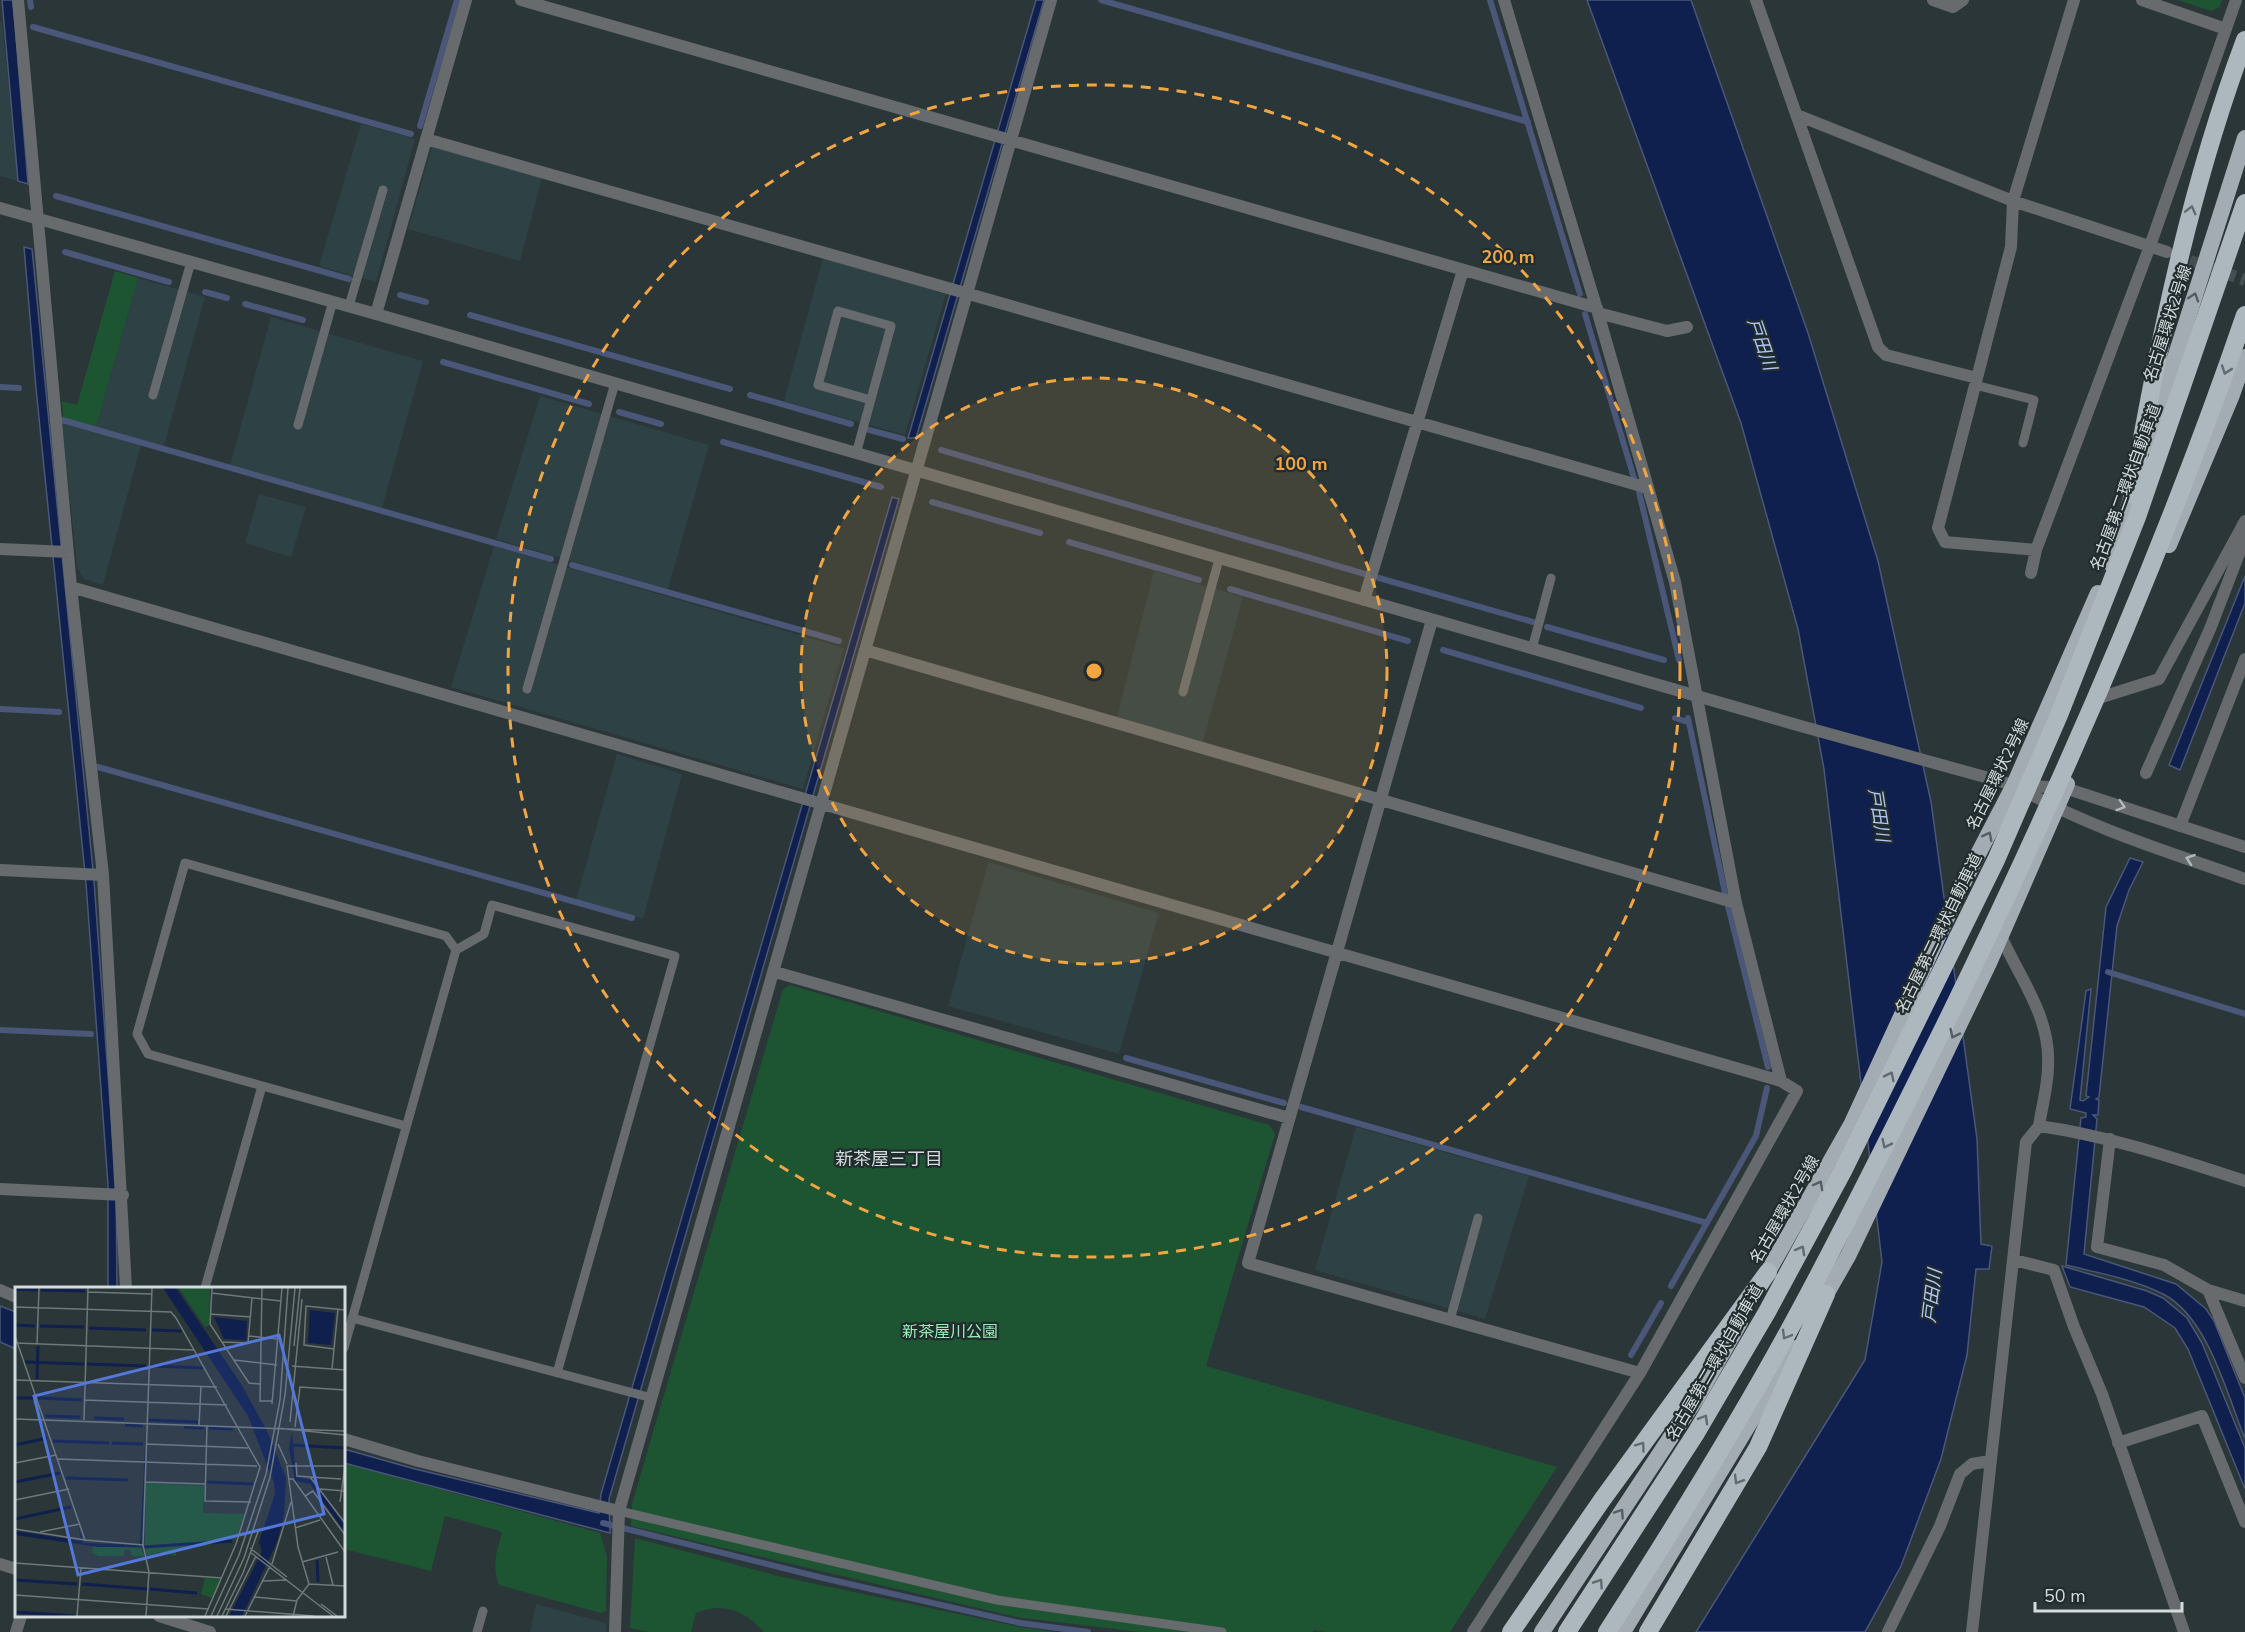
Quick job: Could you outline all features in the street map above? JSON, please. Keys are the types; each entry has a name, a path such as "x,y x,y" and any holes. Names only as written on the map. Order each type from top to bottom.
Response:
{"highway":[{"path":"2132,494 2156,358 2175,272 2198,184 2245,40"},
{"name":"名古屋環状2号線","path":"1542,1632 1698,1396 1851,1125 1962,887 2014,785 2111,563 2245,138"},
{"name":"名古屋第二環状自動車道","path":"1567,1632 1696,1433 1767,1312 1843,1171 1996,860 2059,715 2137,517 2245,203"},
{"path":"1607,1632 1651,1563 1797,1315 1862,1191 2018,875 2164,530 2245,315"},
{"path":"1623,1632 1748,1428 1848,1256 2001,936 2232,395 2245,357"},
{"path":"1511,1632 1602,1500 1768,1272"},
{"path":"1648,1632 1758,1447 1826,1294"}],"street":[{"path":"18,0 39,219 65,552 71,587 103,874 123,1195 126,1287"},
{"path":"376,314 466,0"},
{"path":"521,0 1463,270 1667,331 1687,327"},
{"path":"615,1632 618,1538 615,1510 775,972 819,803 916,472 959,292 1003,138 1051,0"},
{"path":"1504,0 1598,311 1675,582 1699,698 1736,903 1781,1081"},
{"path":"1756,0 1878,347 1886,355 1976,381"},
{"path":"1933,0 1953,7 1963,0"},
{"path":"2036,550 1945,542 1938,528 2011,247 2013,201 2074,0"},
{"path":"2142,0 2226,28"},
{"path":"2031,573 2036,550 2150,246 2236,0"},
{"path":"1797,115 2013,201 2167,252"},
{"path":"426,139 1648,488"},
{"path":"0,208 349,306 1699,698 2014,785 2065,788 2245,847"},
{"path":"1364,600 1463,270"},
{"path":"2102,697 2159,679 2245,521"},
{"path":"2146,773 2210,629 2245,538"},
{"path":"0,549 65,552"},
{"path":"71,587 1781,1081 1797,1091 1640,1373 1473,1632"},
{"path":"1432,620 1248,1263 1640,1373"},
{"path":"865,650 1736,903"},
{"path":"2180,826 2245,659"},
{"path":"2014,785 2057,809 2112,832 2245,879"},
{"path":"0,870 103,874"},
{"path":"1972,1632 2026,1142 2039,1126 2048,1066 2046,1032 2035,1002 2001,936"},
{"path":"775,972 1289,1118"},
{"path":"2039,1126 2110,1139 2245,1181"},
{"path":"2110,1139 2097,1247 2164,1265 2208,1290 2245,1301"},
{"path":"0,1189 123,1195"},
{"path":"2014,1260 2054,1270 2184,1632"},
{"path":"0,1290 15,1297"},
{"path":"2208,1290 2245,1378"},
{"path":"2118,1443 2202,1416 2245,1522"},
{"path":"345,1439 418,1461 615,1510"},
{"path":"1888,1632 1940,1526 1960,1474 1972,1464 1990,1461"},
{"path":"0,1564 15,1569"},
{"path":"16,1632 21,1617"},
{"path":"162,1617 210,1632"}],"lane":[{"path":"349,306 383,190"},
{"path":"153,395 191,262"},
{"path":"298,425 333,302"},
{"path":"856,454 891,326 838,311 818,385 871,399"},
{"path":"1976,381 2034,400 2023,443"},
{"path":"527,689 615,383"},
{"path":"1183,692 1219,559"},
{"path":"1532,649 1551,579"},
{"path":"406,1126 148,1054 137,1034 186,863 446,936 456,950"},
{"path":"345,1344 456,950 484,934 492,905 675,956 557,1373"},
{"path":"205,1287 262,1086"},
{"path":"1450,1320 1478,1218"},
{"path":"352,1318 647,1397"},
{"path":"615,1510 997,1600 1222,1632"},
{"path":"477,1632 483,1611"}],"shaded area":[{"path":"0,22 2,22 18,181 0,176"},
{"path":"361,124 415,139 376,282 319,266"},
{"path":"432,146 542,178 520,261 408,229"},
{"path":"823,258 946,294 905,435 784,401"},
{"path":"138,278 205,297 164,446 96,427"},
{"path":"271,317 423,361 382,508 230,465"},
{"path":"540,396 709,445 668,589 496,539"},
{"path":"62,423 141,445 103,585 84,579 77,567"},
{"path":"259,494 306,507 291,557 245,543"},
{"path":"494,546 844,648 803,789 451,687"},
{"path":"1154,571 1243,597 1203,742 1117,717"},
{"path":"617,754 682,774 643,919 576,900"},
{"path":"988,862 1159,913 1119,1054 948,1006"},
{"path":"1356,1127 1529,1176 1485,1319 1315,1270"},
{"path":"536,1604 606,1623 606,1632 530,1632"}],"green space":[{"path":"2178,0 2222,0 2219,7 2211,11"},
{"path":"115,271 138,278 96,427 63,418 62,401 77,405"},
{"name":"新茶屋川公園","path":"790,985 1269,1125 1275,1134 1206,1366 1557,1467 1450,1632 1324,1632 1314,1630 1313,1632 1140,1632 1016,1617 631,1526 632,1504 783,989"},
{"path":"345,1463 600,1533 607,1557 606,1611 601,1613 499,1585 496,1559 502,1533 445,1516 431,1571 345,1549"},
{"path":"635,1538 778,1576 1020,1627 1055,1632 764,1632 741,1613 725,1608 696,1613 691,1632 648,1632 630,1628"}],"water":[{"path":"2,0 13,0 28,184 18,181"},
{"path":"1036,0 1044,0 916,438 908,438"},
{"name":"戸田川","path":"1587,0 1691,0 1808,333 1878,561 1931,802 1977,1139 1981,1244 1992,1246 1989,1269 1976,1269 1967,1355 1941,1459 1901,1566 1865,1632 1696,1632 1865,1360 1882,1262 1824,769 1798,629 1741,423"},
{"path":"24,247 32,249 94,881 116,1185 117,1287 108,1287 108,1185 86,883"},
{"path":"892,497 899,499 609,1499 610,1533 345,1463 345,1449 415,1469 599,1513 601,1494"},
{"path":"2245,576 2245,603 2180,770 2169,765"},
{"path":"2130,858 2143,862 2129,890 2117,926 2099,1097 2096,1099 2099,1100 2098,1115 2093,1115 2097,1119 2084,1254 2176,1284 2206,1309 2214,1321 2245,1398 2245,1439 2214,1358 2204,1338 2179,1305 2163,1294 2140,1284 2066,1265 2081,1118 2086,1117 2086,1113 2070,1109 2086,991 2091,989 2080,1100 2083,1101 2089,1097 2086,1096 2106,907"},
{"path":"2062,1266 2147,1291 2163,1298 2187,1318 2202,1343 2245,1448 2245,1489 2188,1349 2175,1328 2144,1307 2070,1287"},
{"path":"0,1306 15,1312 15,1349 0,1342"}],"waterway":[{"path":"30,0 31,7"},
{"path":"420,126 457,0"},
{"path":"1101,0 1528,122"},
{"path":"1490,0 1580,294"},
{"path":"33,27 411,134"},
{"path":"56,196 349,279"},
{"path":"65,252 169,282"},
{"path":"205,292 227,298"},
{"path":"400,295 426,302"},
{"path":"245,304 303,320"},
{"path":"1585,314 1634,478"},
{"path":"470,315 730,389"},
{"path":"443,362 589,404"},
{"path":"0,387 19,388"},
{"path":"750,395 851,424"},
{"path":"619,412 661,424"},
{"path":"62,420 551,559"},
{"path":"869,430 903,439"},
{"path":"723,442 881,487"},
{"path":"941,450 1365,574"},
{"path":"1639,492 1679,660"},
{"path":"932,502 1040,533"},
{"path":"1069,542 1199,580"},
{"path":"572,565 839,641"},
{"path":"1379,578 1533,622"},
{"path":"1230,589 1408,641"},
{"path":"1547,627 1664,660"},
{"path":"1443,650 1641,708"},
{"path":"0,709 59,712"},
{"path":"1675,718 1688,722"},
{"path":"1688,718 1725,893"},
{"path":"98,767 632,918"},
{"path":"1728,906 1768,1067"},
{"path":"2108,972 2245,1014"},
{"path":"0,1030 91,1034"},
{"path":"1126,1058 1284,1103"},
{"path":"1671,1286 1756,1136 1767,1088"},
{"path":"1301,1107 1707,1223"},
{"path":"1631,1355 1661,1303"},
{"path":"603,1523 823,1578 1020,1623 1088,1632"}],"tunnel":[{"path":"2173,255 2245,280"}],"district":[{"name":"新茶屋三丁目","path":"889,1159"}]}
